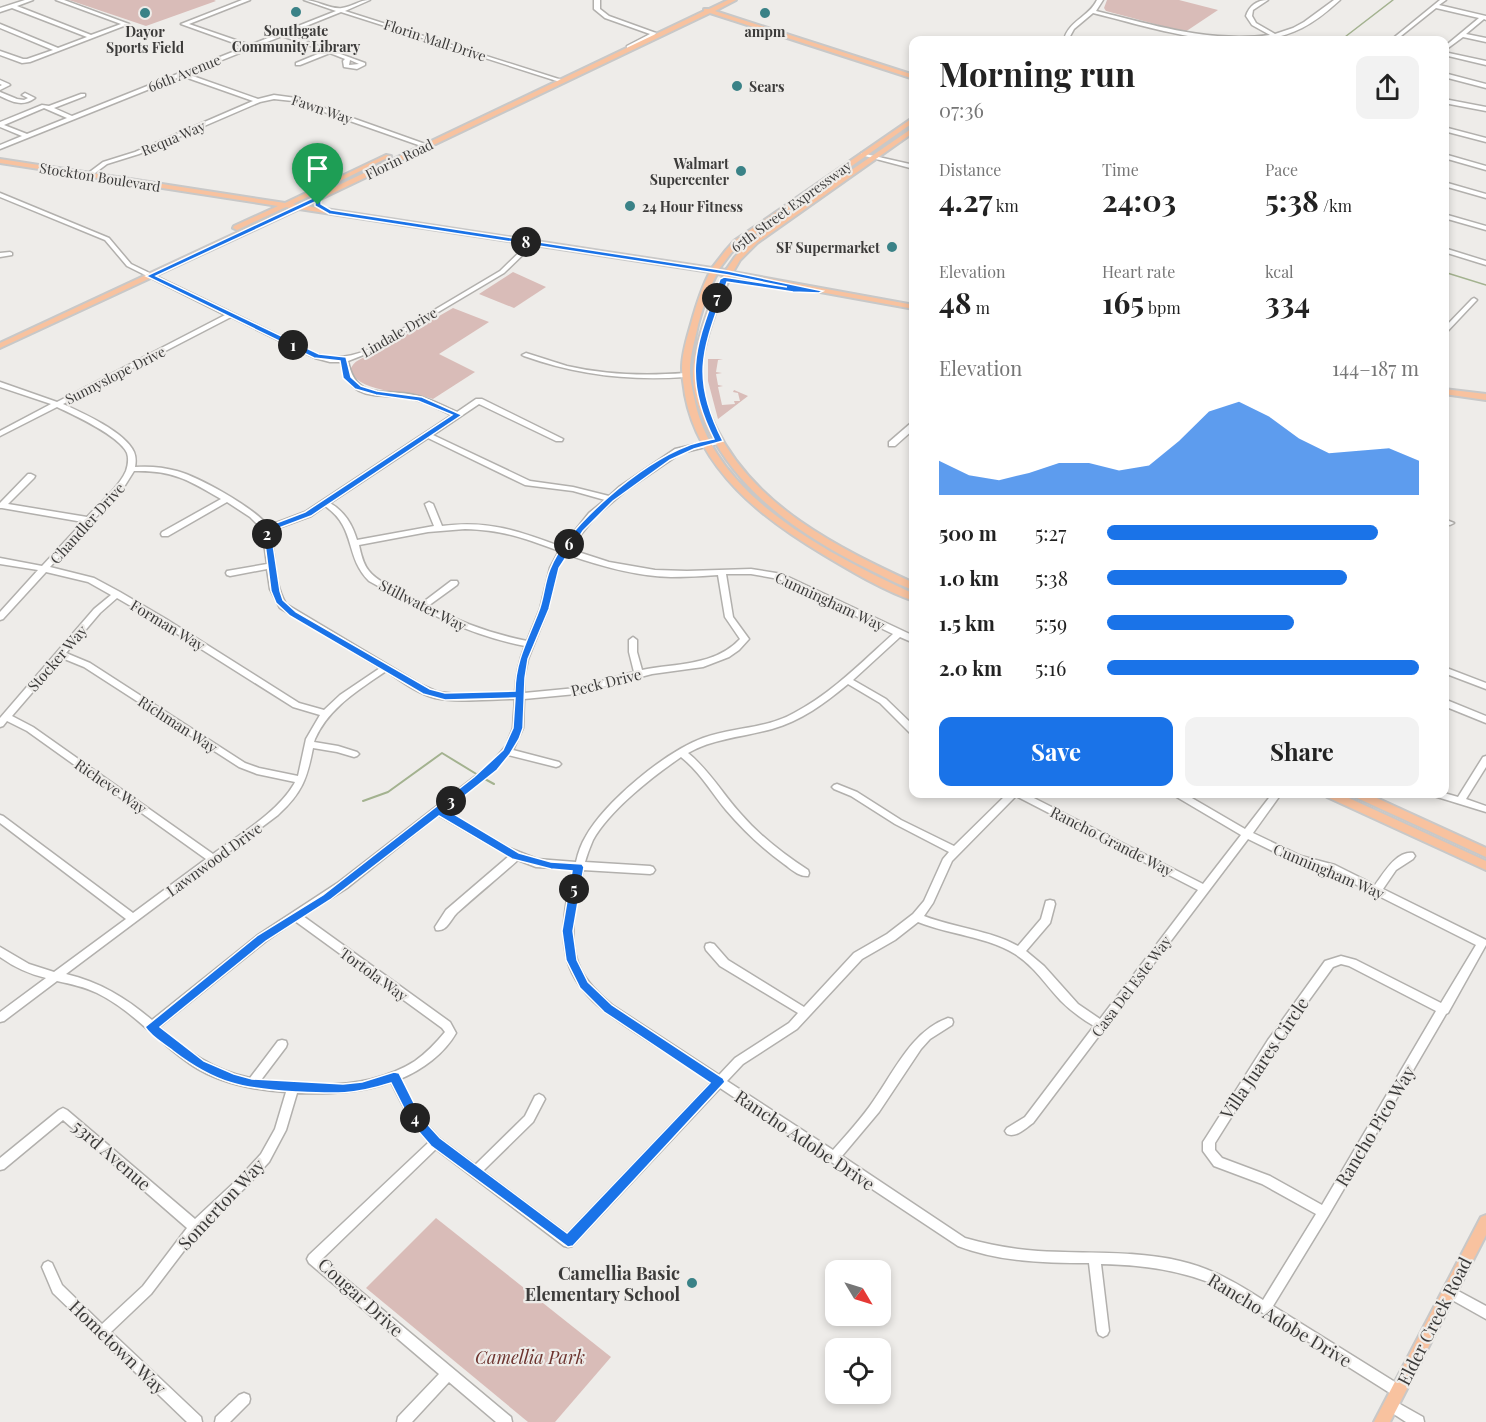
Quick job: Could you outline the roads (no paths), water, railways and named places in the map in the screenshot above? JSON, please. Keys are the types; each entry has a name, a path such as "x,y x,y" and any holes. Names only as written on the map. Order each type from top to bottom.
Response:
{"main road":[{"name":"Florin Road","path":"292,207 319,197 629,49 706,10 719,0"},
{"name":"Florin Road","path":"0,339 292,207 417,142 651,32 733,0"},
{"path":"715,8 816,40 909,74"},
{"path":"706,10 834,51 865,55 909,69"},
{"path":"758,27 791,32"},
{"path":"780,34 816,40"},
{"name":"65th Street Expressway","path":"909,122 732,248 720,260 712,274 697,316 687,351 686,375 690,405 706,443 723,469 743,491 797,537 846,566 909,596"},
{"name":"65th Street Expressway","path":"909,133 765,233 735,259 726,276 699,356 697,375 701,400 707,417 719,441 743,477 785,516 839,551 909,585"},
{"name":"Stockton Boulevard","path":"0,161 200,193 221,194 909,306"},
{"name":"Stockton Boulevard","path":"200,193 220,200 278,209 292,207 329,212 530,246"},
{"path":"794,212 792,210 807,199 808,193"},
{"path":"319,197 318,205 329,212"},
{"path":"253,205 261,210 258,218"},
{"name":"Florin Road","path":"0,346 278,209"},
{"path":"765,233 786,214 781,213"},
{"path":"697,316 701,325 695,348 699,356"},
{"path":"686,375 692,377 695,394 701,400"},
{"path":"1449,392 1486,397"},
{"path":"1340,798 1486,866"},
{"path":"1368,798 1486,853"},
{"name":"Elder Creek Road","path":"1382,1422 1486,1221"}],"street":[{"path":"0,4 30,0"},
{"path":"0,52 24,62 126,23 59,0"},
{"path":"247,0 184,24 251,46"},
{"name":"Florin Mall Drive","path":"308,0 562,81"},
{"name":"66th Avenue","path":"0,147 367,0"},
{"path":"597,0 596,7 602,14 651,32 653,35 629,46 629,49"},
{"path":"1067,36 1071,28 1094,12 1100,0"},
{"path":"1265,0 1251,9 1249,16 1254,24 1273,35"},
{"path":"1267,36 1302,26 1337,0"},
{"path":"1398,36 1443,0"},
{"path":"0,10 12,3"},
{"path":"12,3 91,37"},
{"path":"1435,6 1485,17"},
{"path":"1094,12 1196,36"},
{"path":"1449,47 1485,17"},
{"path":"0,26 58,50"},
{"path":"281,34 349,58"},
{"path":"1462,35 1486,40"},
{"path":"298,64 330,51"},
{"path":"1449,52 1486,63"},
{"name":"Fawn Way","path":"182,74 258,101 274,97 290,98 426,146"},
{"path":"1449,76 1486,86"},
{"path":"0,82 7,85 0,88"},
{"path":"0,94 15,101 26,98 72,118"},
{"path":"0,124 83,95"},
{"name":"Requa Way","path":"89,175 105,163 137,153 258,101"},
{"path":"1449,102 1486,109"},
{"path":"0,124 26,136"},
{"path":"1449,130 1486,140"},
{"path":"863,154 909,166"},
{"path":"1449,157 1486,168"},
{"path":"1449,185 1486,196"},
{"name":"Lindale Drive","path":"0,195 107,239 116,246 123,261 146,274 317,357 344,359 369,351 496,276 514,263 530,246"},
{"path":"1449,217 1486,228"},
{"path":"1449,251 1486,262"},
{"path":"0,255 10,254"},
{"path":"1449,328 1474,300"},
{"name":"Sunnyslope Drive","path":"0,434 230,315"},
{"path":"526,355 571,370 590,373 623,376 686,375"},
{"path":"344,359 347,378 358,387 376,393 420,399 458,415"},
{"name":"Chandler Drive","path":"0,384 57,405 124,443 131,455 131,469 121,485 0,617"},
{"path":"131,469 154,469 182,475 258,517 267,530 295,520 325,503 479,401 559,439"},
{"path":"892,444 909,429"},
{"path":"428,435 528,483 573,489 610,499"},
{"path":"151,1027 262,938 327,897 493,767 507,752 518,728 520,671 544,609 554,568 564,550 586,522 610,499 671,455 719,441"},
{"path":"1,506 31,476"},
{"path":"165,534 226,499"},
{"name":"Stillwater Way","path":"325,503 341,515 352,532 361,567 367,576 458,625 479,633 530,644"},
{"path":"429,504 439,528"},
{"path":"1,506 88,520"},
{"name":"Cunningham Way","path":"356,543 439,528 472,526 502,529 564,550 655,573 752,571 782,578 909,638"},
{"name":"Peck Drive","path":"267,530 277,596 288,610 385,668 436,695 578,691 639,674 708,663 740,647 745,639 729,617 722,572"},
{"name":"Forman Way","path":"0,561 78,576 117,594 296,705 325,714"},
{"path":"230,573 271,566"},
{"path":"423,606 454,583"},
{"name":"Stocker Way","path":"3,721 97,611 117,594"},
{"name":"Rancho Adobe Drive","path":"899,633 847,680 809,708 787,721 761,729 718,736 681,752 609,813 590,839 578,867 567,931 572,960 584,985 608,1008 962,1242 982,1250 1013,1256 1149,1261 1185,1268 1227,1284 1395,1398 1418,1422"},
{"path":"633,640 633,652 639,674"},
{"name":"Richman Way","path":"62,654 87,664 242,765 257,771 301,780"},
{"name":"Lawnwood Drive","path":"0,1018 275,813 288,800 301,780 309,744 325,714 340,699 385,668"},
{"path":"1449,673 1486,686"},
{"path":"847,680 883,701 909,727"},
{"path":"1449,704 1486,720"},
{"name":"Richeve Way","path":"3,721 30,729 213,859"},
{"path":"309,744 346,750 354,754"},
{"path":"507,752 556,764"},
{"path":"681,752 701,768 729,807 750,829 774,852 804,873"},
{"path":"1460,801 1486,759"},
{"path":"837,787 854,794 898,822 955,851"},
{"path":"0,951 27,969 73,980 102,990 200,1065 231,1079 252,1084 293,1088 343,1089 362,1087 394,1077 416,1120 436,1142 568,1242 739,1060 782,1036 858,956 905,928 917,917 928,903 942,870 955,851 1008,798"},
{"name":"Rancho Grande Way","path":"1027,798 1204,889"},
{"name":"Cunningham Way","path":"1185,798 1247,834 1298,859 1332,868 1482,943"},
{"name":"Casa Del Este Way","path":"1011,1131 1029,1120 1274,798"},
{"path":"1449,798 1486,810"},
{"path":"439,811 516,856 551,866 650,870"},
{"path":"0,818 133,919"},
{"path":"441,927 450,913 516,856"},
{"path":"1377,891 1393,867 1410,856"},
{"path":"1020,951 1046,920 1050,904"},
{"name":"Tortola Way","path":"295,916 446,1025 451,1033 431,1055 394,1077"},
{"path":"917,917 938,925 992,937 1020,951 1049,976 1072,1006 1101,1025"},
{"name":"Rancho Pico Way","path":"1265,1308 1482,943"},
{"path":"710,947 724,963 806,1013"},
{"name":"Villa Juares Circle","path":"1324,1212 1266,1180 1218,1162 1209,1151 1209,1142 1272,1043 1329,964 1341,960 1352,963 1444,1010"},
{"path":"832,1158 873,1110 900,1069 929,1033 948,1022"},
{"path":"252,1084 282,1044"},
{"name":"Somerton Way","path":"102,1332 147,1290 195,1227 265,1158 280,1130 293,1088"},
{"path":"476,1172 529,1119 539,1100"},
{"name":"53rd Avenue","path":"0,1165 63,1113 195,1227"},
{"name":"Cougar Drive","path":"436,1142 313,1258 506,1422"},
{"path":"1094,1259 1103,1331"},
{"name":"Hometown Way","path":"48,1267 57,1288 196,1422"},
{"path":"1449,1292 1486,1314"},
{"path":"403,1422 448,1373"},
{"path":"220,1422 244,1399"}],"waterway":[{"path":"1346,36 1393,0"},
{"path":"1449,274 1486,285"},
{"path":"363,801 388,792 442,753 478,775"},
{"path":"483,778 494,784"}],"place":[{"name":"Southgate Community Library","path":"296,12"},
{"name":"Dayor Sports Field","path":"145,13"},
{"name":"ampm","path":"765,13"},
{"name":"Sears","path":"737,86"},
{"name":"Walmart Supercenter","path":"741,171"},
{"name":"24 Hour Fitness","path":"630,206"},
{"name":"SF Supermarket","path":"892,247"},
{"name":"Camellia Basic Elementary School","path":"692,1283"}],"park label":[{"name":"Camellia Park","path":"530,1357"}]}
